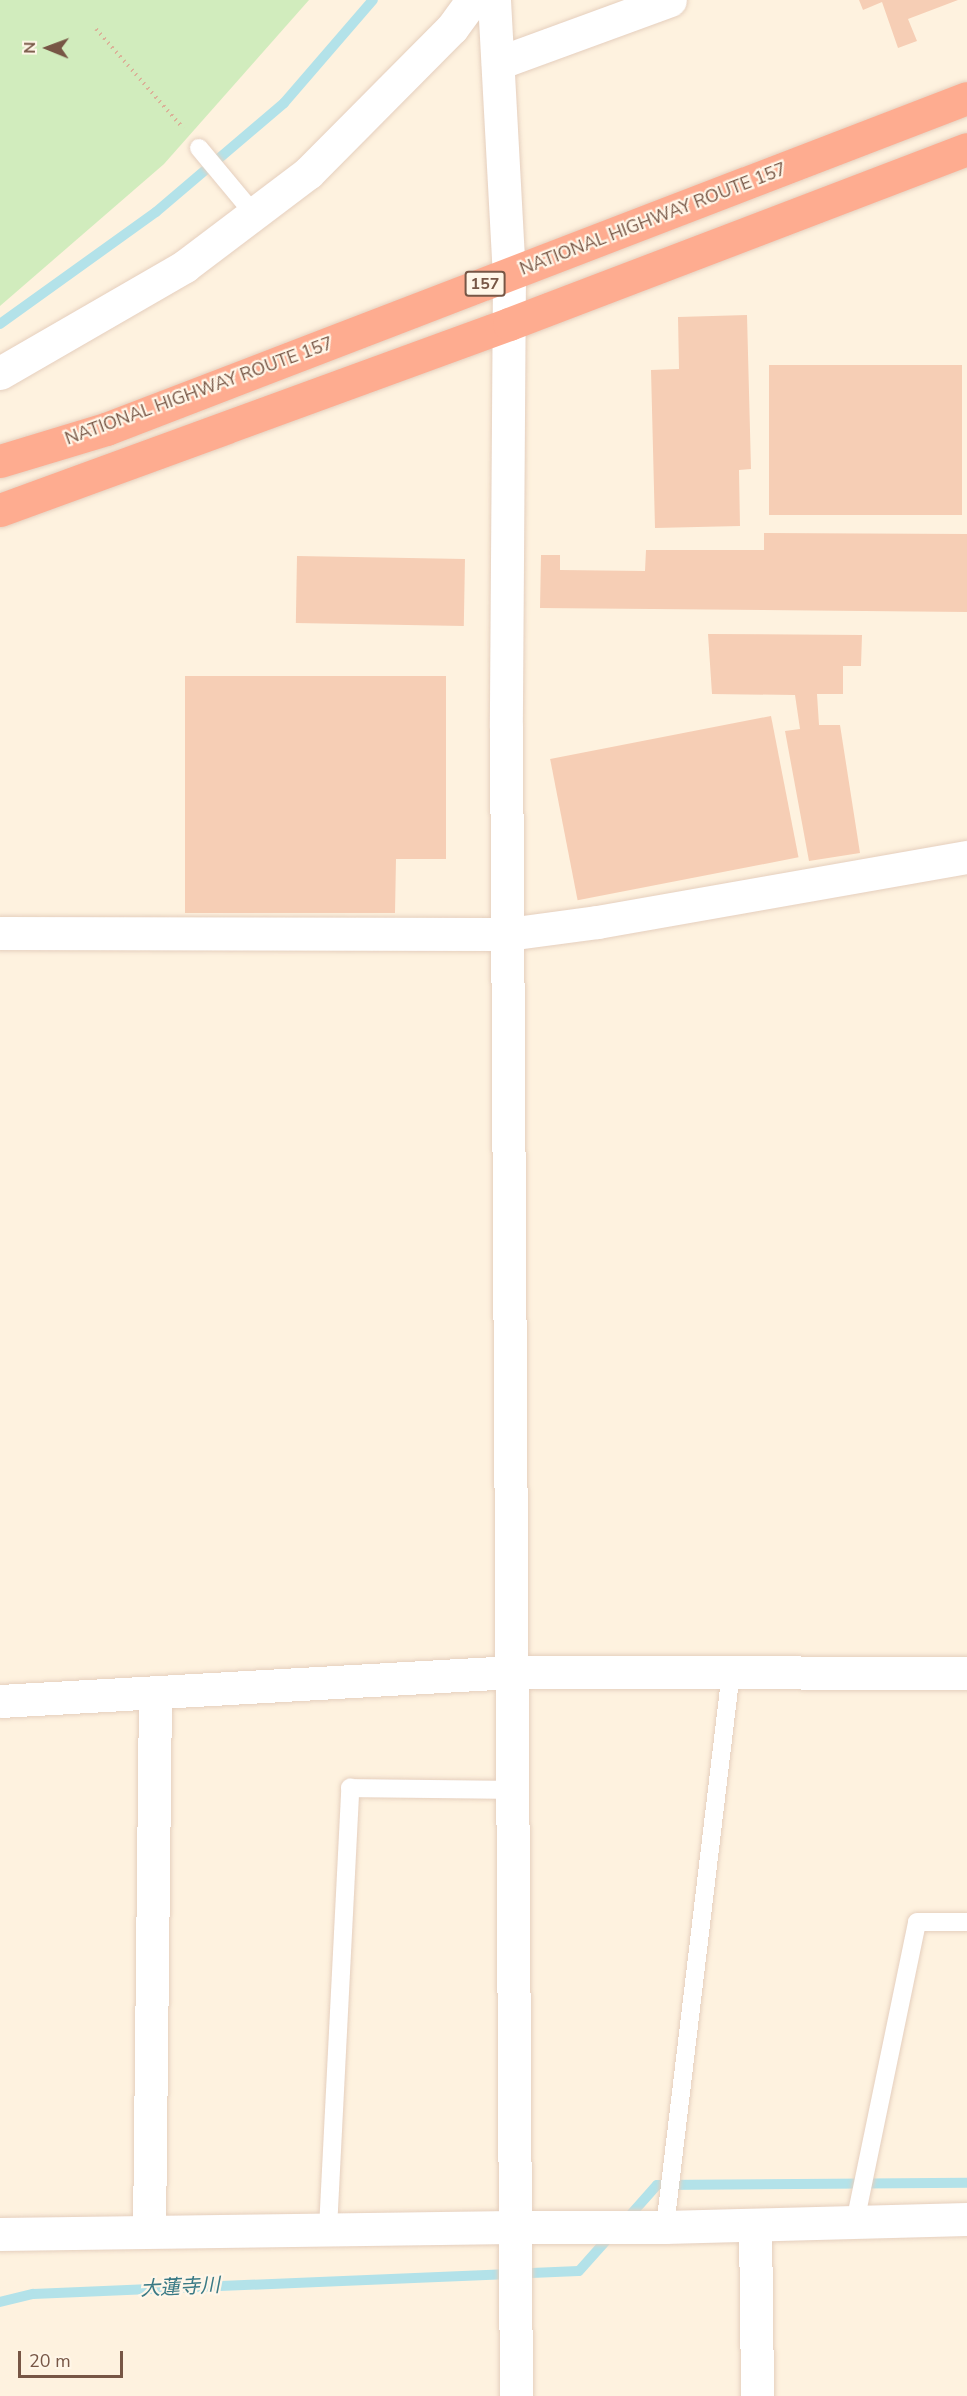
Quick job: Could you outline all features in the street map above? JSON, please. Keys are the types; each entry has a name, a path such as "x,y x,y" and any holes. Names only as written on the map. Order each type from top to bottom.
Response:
{"highway":[{"name":"NATIONAL HIGHWAY ROUTE 157","path":"0,461 106,429 967,98"},
{"name":"157","path":"0,510 509,324 967,149"}],"street":[{"path":"0,373 185,266 308,173 452,28 472,0"},
{"path":"494,0 509,274 508,934 516,2396"},
{"path":"498,63 670,0"},
{"path":"0,933 508,934 598,922 967,857"},
{"path":"0,1701 512,1672 967,1673"},
{"path":"149,2231 155,1693"},
{"path":"0,2234 514,2227 665,2228 967,2219"},
{"path":"754,2225 757,2396"}],"lane":[{"path":"199,148 254,214"},
{"path":"665,2228 731,1672"},
{"path":"328,2229 350,1788 512,1790"},
{"path":"855,2222 917,1922 967,1922"}],"path":[{"path":"96,29 199,148"}],"green space":[{"path":"0,0 309,0 164,164 0,306"}],"building":[{"path":"859,0 958,0 908,19 917,41 898,48 882,2 863,10"},
{"path":"747,315 751,469 739,470 740,526 655,528 651,370 679,369 678,317"},
{"path":"769,365 962,365 962,515 769,515"},
{"path":"764,533 967,534 967,612 540,608 541,555 560,555 560,570 645,571 646,550 764,550"},
{"path":"297,556 465,559 464,626 296,623"},
{"path":"708,634 862,635 861,666 843,666 843,694 817,694 819,725 840,725 860,853 809,861 785,731 800,729 795,695 712,694"},
{"path":"185,676 446,676 446,859 396,859 395,913 185,913"},
{"path":"771,716 798,857 578,900 550,759"}],"waterway":[{"path":"0,324 156,212 284,103 373,0"},
{"path":"625,2221 657,2185 967,2183"},
{"name":"大蓮寺川","path":"0,2302 33,2294 579,2271 612,2234"}]}
